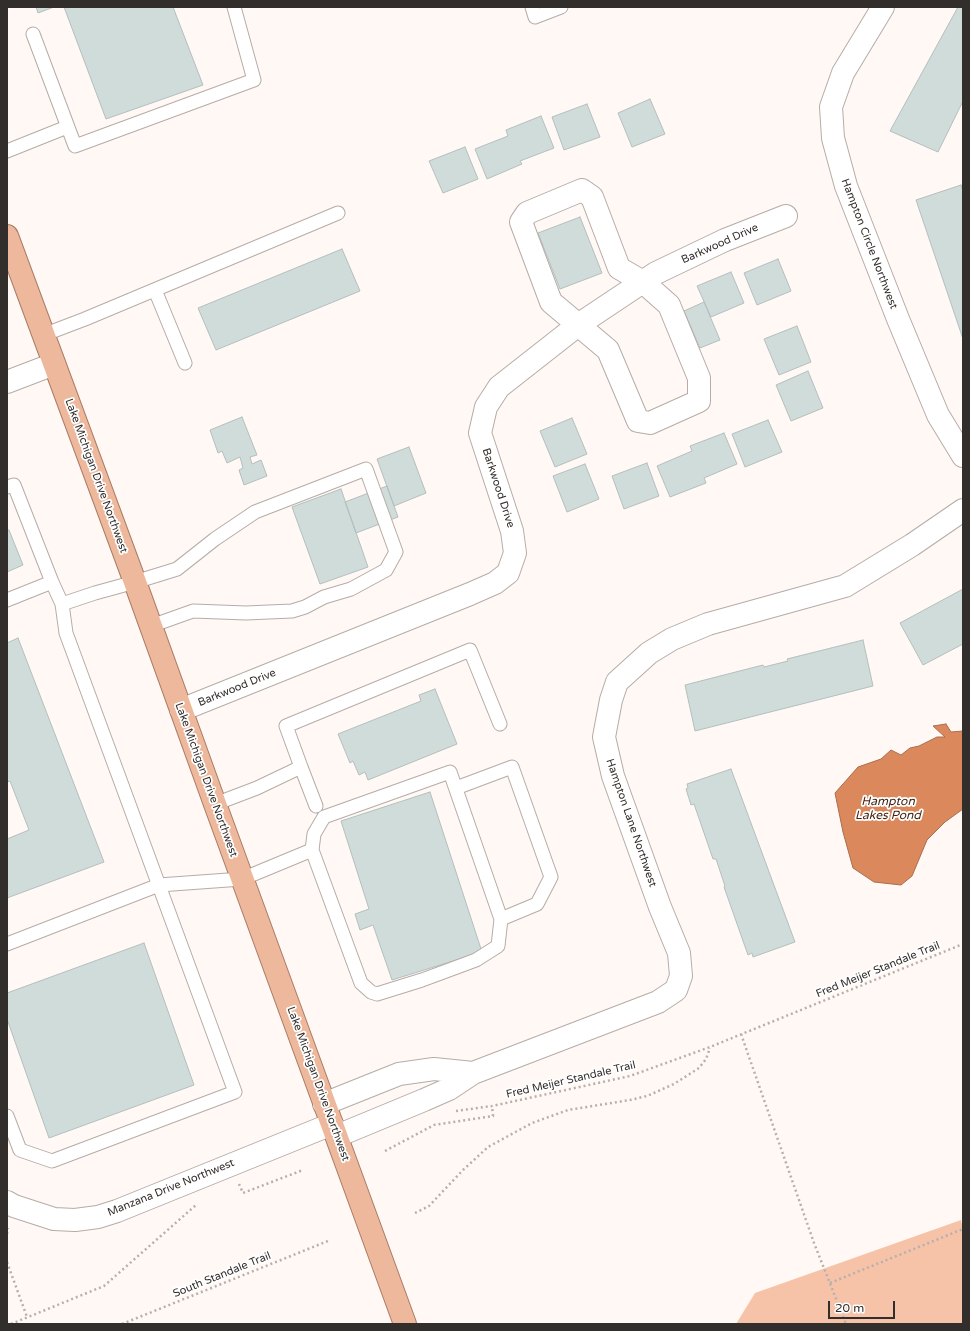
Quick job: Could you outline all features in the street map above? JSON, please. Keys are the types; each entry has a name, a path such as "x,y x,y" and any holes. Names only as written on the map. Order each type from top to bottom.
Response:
{"highway":[{"name":"Lake Michigan Drive Northwest","path":"7,236 135,582 405,1324"}],"street":[{"name":"Hampton Circle Northwest","path":"883,7 843,73 831,107 834,138 846,186 898,319 938,415 963,456"},
{"path":"582,190 592,197 619,268 643,282 669,305 699,378 699,401 650,423 638,421 608,350 578,324 551,302 521,222 527,212 582,190"},
{"name":"Barkwood Drive","path":"181,710 470,594 495,583 508,573 515,553 512,531 480,433 486,407 499,387 578,324 656,273 725,240 786,216"},
{"path":"7,382 54,364"},
{"name":"Hampton Lane Northwest","path":"335,1130 424,1100 448,1089 473,1073 658,1002 676,990 681,976 679,953 660,907 613,776 604,737 611,700 617,682 649,653 672,639 708,624 845,586 912,545 963,510"},
{"name":"Hampton Lane Northwest","path":"324,1104 400,1074 434,1069 473,1073"},
{"name":"Manzana Drive Northwest","path":"7,1202 14,1206 54,1219 75,1220 98,1217 335,1130"}],"lane":[{"path":"33,34 75,146 254,80 234,7"},
{"path":"532,7 535,17 561,7"},
{"path":"7,151 67,127"},
{"path":"43,335 85,319 338,213"},
{"path":"155,290 185,363"},
{"path":"62,604 177,568 215,539 255,512 366,469 396,552 386,570 351,589 324,597 292,611 246,614 193,611 151,626"},
{"path":"7,487 14,485 62,604 66,633 235,1092 52,1161 20,1150 7,1116"},
{"path":"7,600 52,582"},
{"path":"316,806 286,726 470,650 500,724"},
{"path":"215,804 257,788 301,767"},
{"path":"456,788 512,768 551,877 537,904 500,919"},
{"path":"450,772 500,919 498,946 476,960 422,980 377,994 371,992 361,983 312,850 314,834 324,817 450,772"},
{"path":"7,944 159,885 242,878 312,850"}],"path":[{"name":"Fred Meijer Standale Trail","path":"453,1112 492,1106 630,1076 710,1047 963,944"},
{"path":"741,1034 814,1243 846,1324"},
{"path":"414,1213 429,1206 488,1147 526,1126 568,1110 647,1096 674,1084 699,1068 706,1059 710,1047"},
{"path":"385,1151 434,1125 493,1116 492,1106"},
{"path":"232,1187 240,1184 243,1193 303,1170"},
{"path":"11,1324 104,1286 198,1204"},
{"path":"830,1283 963,1229"},
{"name":"South Standale Trail","path":"122,1324 328,1241"},
{"path":"7,1262 27,1317"}],"shaded area":[{"path":"961,1220 963,1229 963,1324 736,1324 755,1293"}],"water":[{"name":"Hampton Lakes Pond","path":"946,724 951,732 963,731 963,809 945,822 927,840 912,876 901,885 874,882 853,868 843,832 835,793 858,767 881,759 891,750 901,755 910,748 919,746 937,737 945,737 933,726"}],"building":[{"path":"36,7 54,7 38,13"},
{"path":"64,7 173,7 203,85 106,119"},
{"path":"958,7 963,7 963,101 938,152 890,131"},
{"path":"650,99 665,134 632,147 618,113"},
{"path":"587,104 600,137 564,150 552,117"},
{"path":"541,116 554,148 520,161 522,164 487,179 475,149 508,136 506,130"},
{"path":"465,147 478,179 443,193 429,161"},
{"path":"961,185 963,191 963,339 916,200"},
{"path":"580,217 602,273 560,289 538,233"},
{"path":"342,249 360,291 216,350 198,308"},
{"path":"778,259 791,291 757,305 744,273"},
{"path":"731,272 744,303 711,317 697,286"},
{"path":"704,302 720,340 700,348 684,311"},
{"path":"797,326 811,362 779,375 764,339"},
{"path":"808,371 823,408 791,421 776,385"},
{"path":"242,417 257,455 250,457 252,464 261,460 267,476 244,485 239,470 243,468 240,457 227,463 222,451 218,453 210,430"},
{"path":"572,418 587,454 555,467 540,431"},
{"path":"768,420 782,452 745,467 732,434"},
{"path":"724,433 737,464 704,478 706,483 670,497 657,466 692,451 690,446"},
{"path":"409,447 426,493 394,506 377,459"},
{"path":"647,463 659,496 624,509 612,476"},
{"path":"585,464 599,499 567,512 553,476"},
{"path":"387,486 398,517 356,533 345,502"},
{"path":"341,489 368,567 320,584 292,507"},
{"path":"7,530 9,530 23,565 7,572"},
{"path":"963,589 963,644 923,665 900,623"},
{"path":"18,638 104,862 7,898 7,839 29,830 10,781 7,782 7,643"},
{"path":"863,640 873,686 695,731 685,685 763,665 764,667 788,661 787,659"},
{"path":"435,689 457,744 368,780 365,772 359,775 353,761 350,763 338,734 421,701 419,695"},
{"path":"731,769 795,942 753,957 752,953 748,955 724,887 725,886 716,859 713,859 694,804 691,805 686,789 688,788 687,784"},
{"path":"430,792 482,952 392,980 373,925 360,930 355,914 369,909 341,821"},
{"path":"144,943 194,1085 49,1138 7,1019 7,993"}]}
